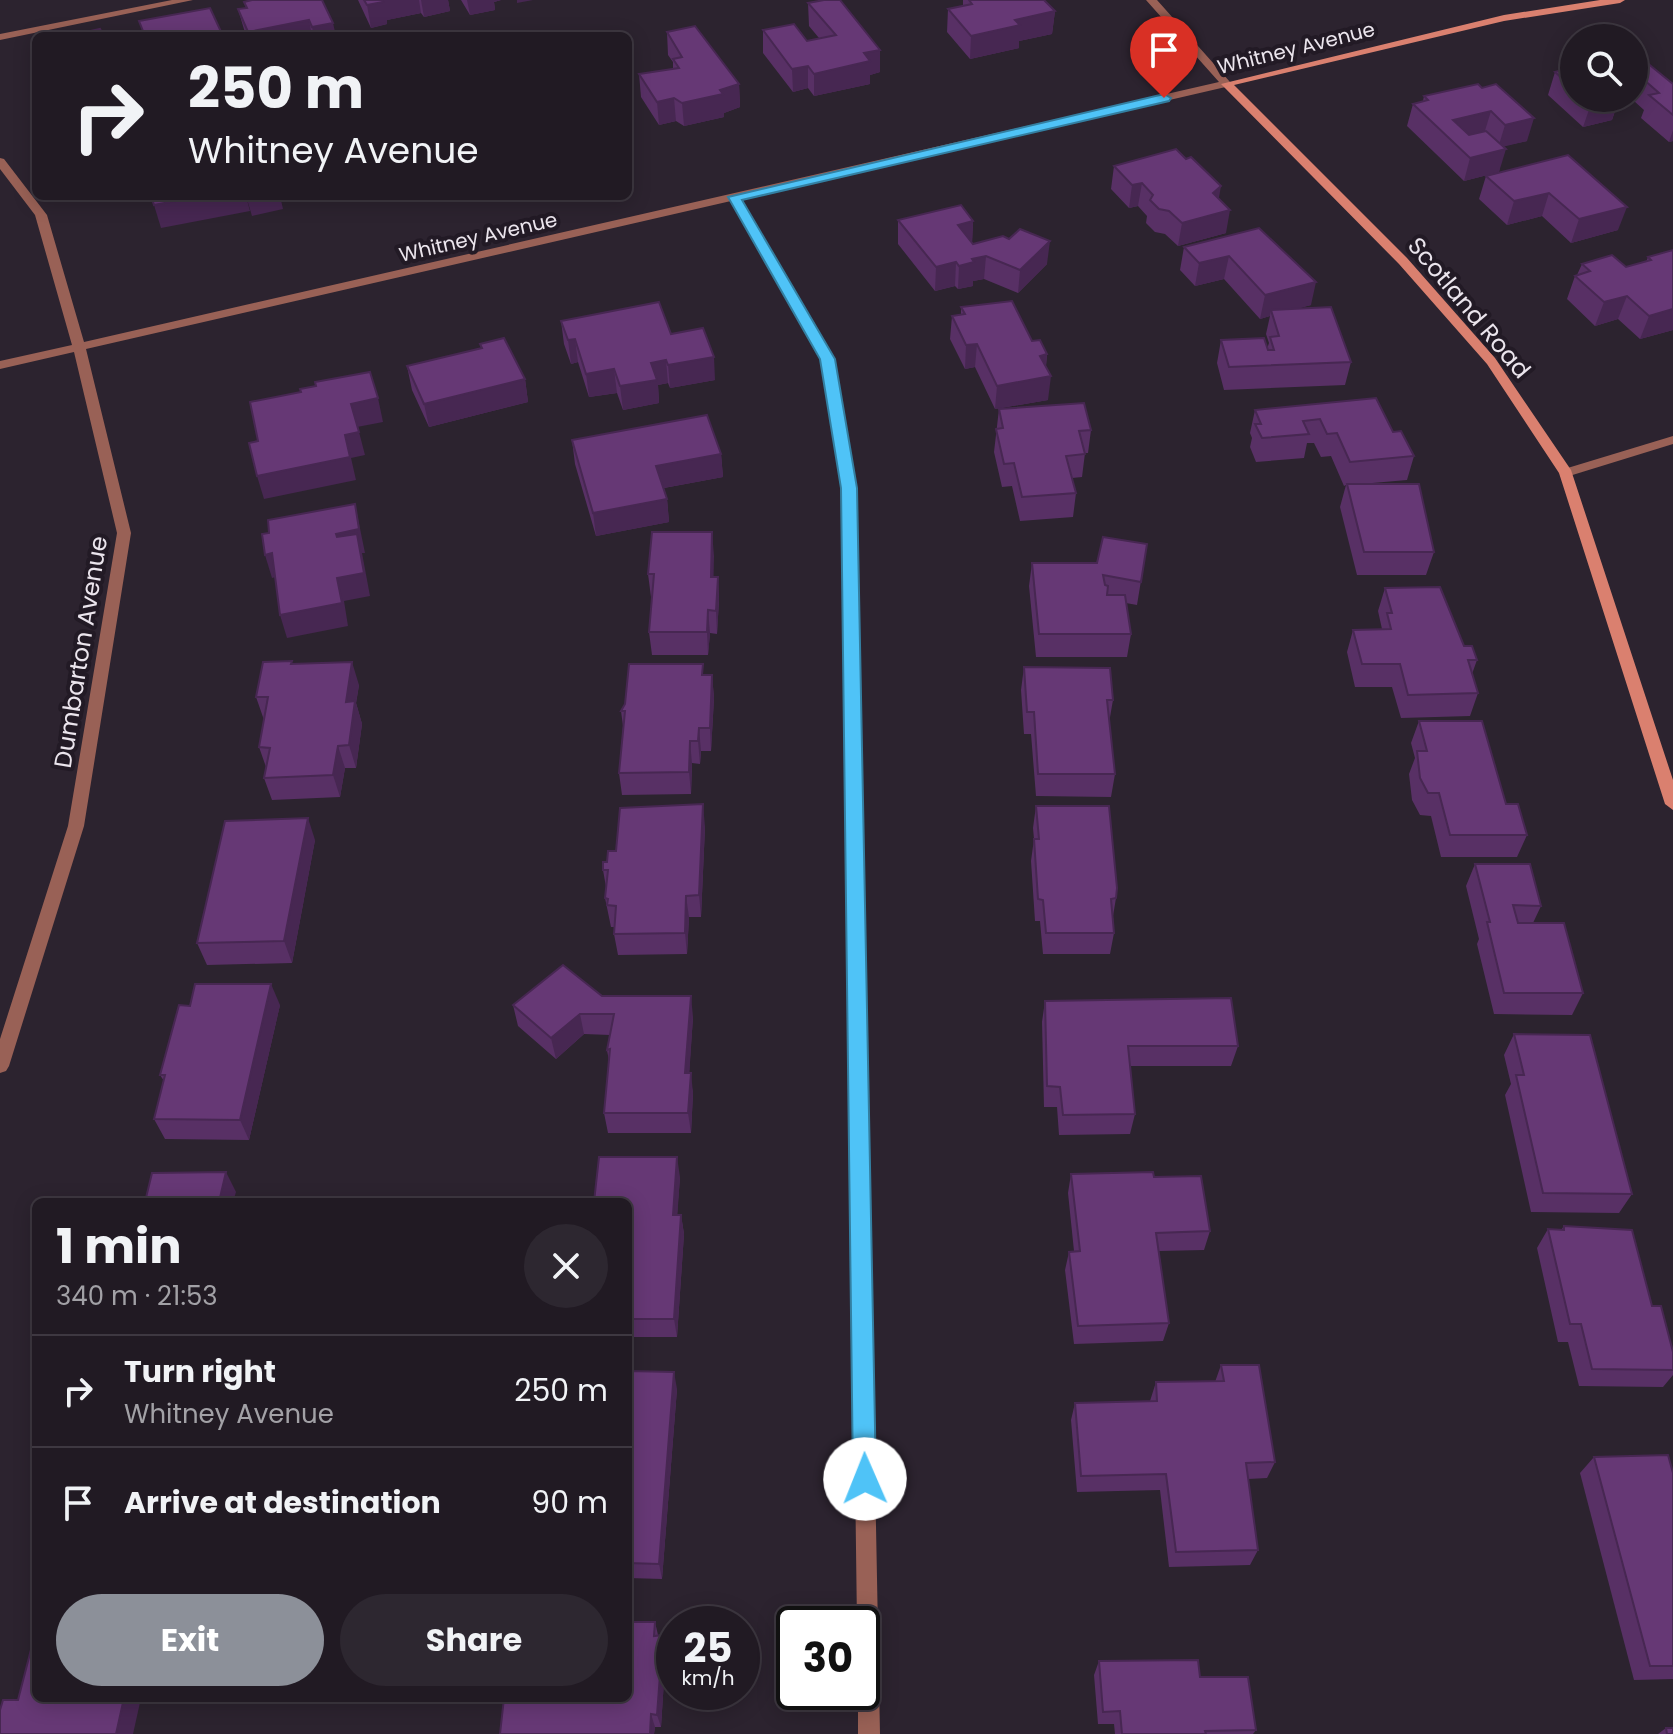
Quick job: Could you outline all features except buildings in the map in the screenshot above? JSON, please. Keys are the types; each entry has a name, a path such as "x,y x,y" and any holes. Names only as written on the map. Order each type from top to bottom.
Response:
{"street":[{"path":"0,37 188,0"},
{"name":"Scotland Road","path":"1151,0 1226,84 1403,261 1481,349 1566,473 1673,804"},
{"name":"Whitney Avenue","path":"0,365 1504,18 1620,0"},
{"name":"Dumbarton Avenue","path":"0,161 41,215 79,347 124,533 76,826 0,1066"},
{"path":"734,197 827,359 849,488 869,1734"},
{"path":"1566,473 1673,440"}],"route":[{"path":"865,1479 849,488 827,359 734,197 1164,98"}]}
